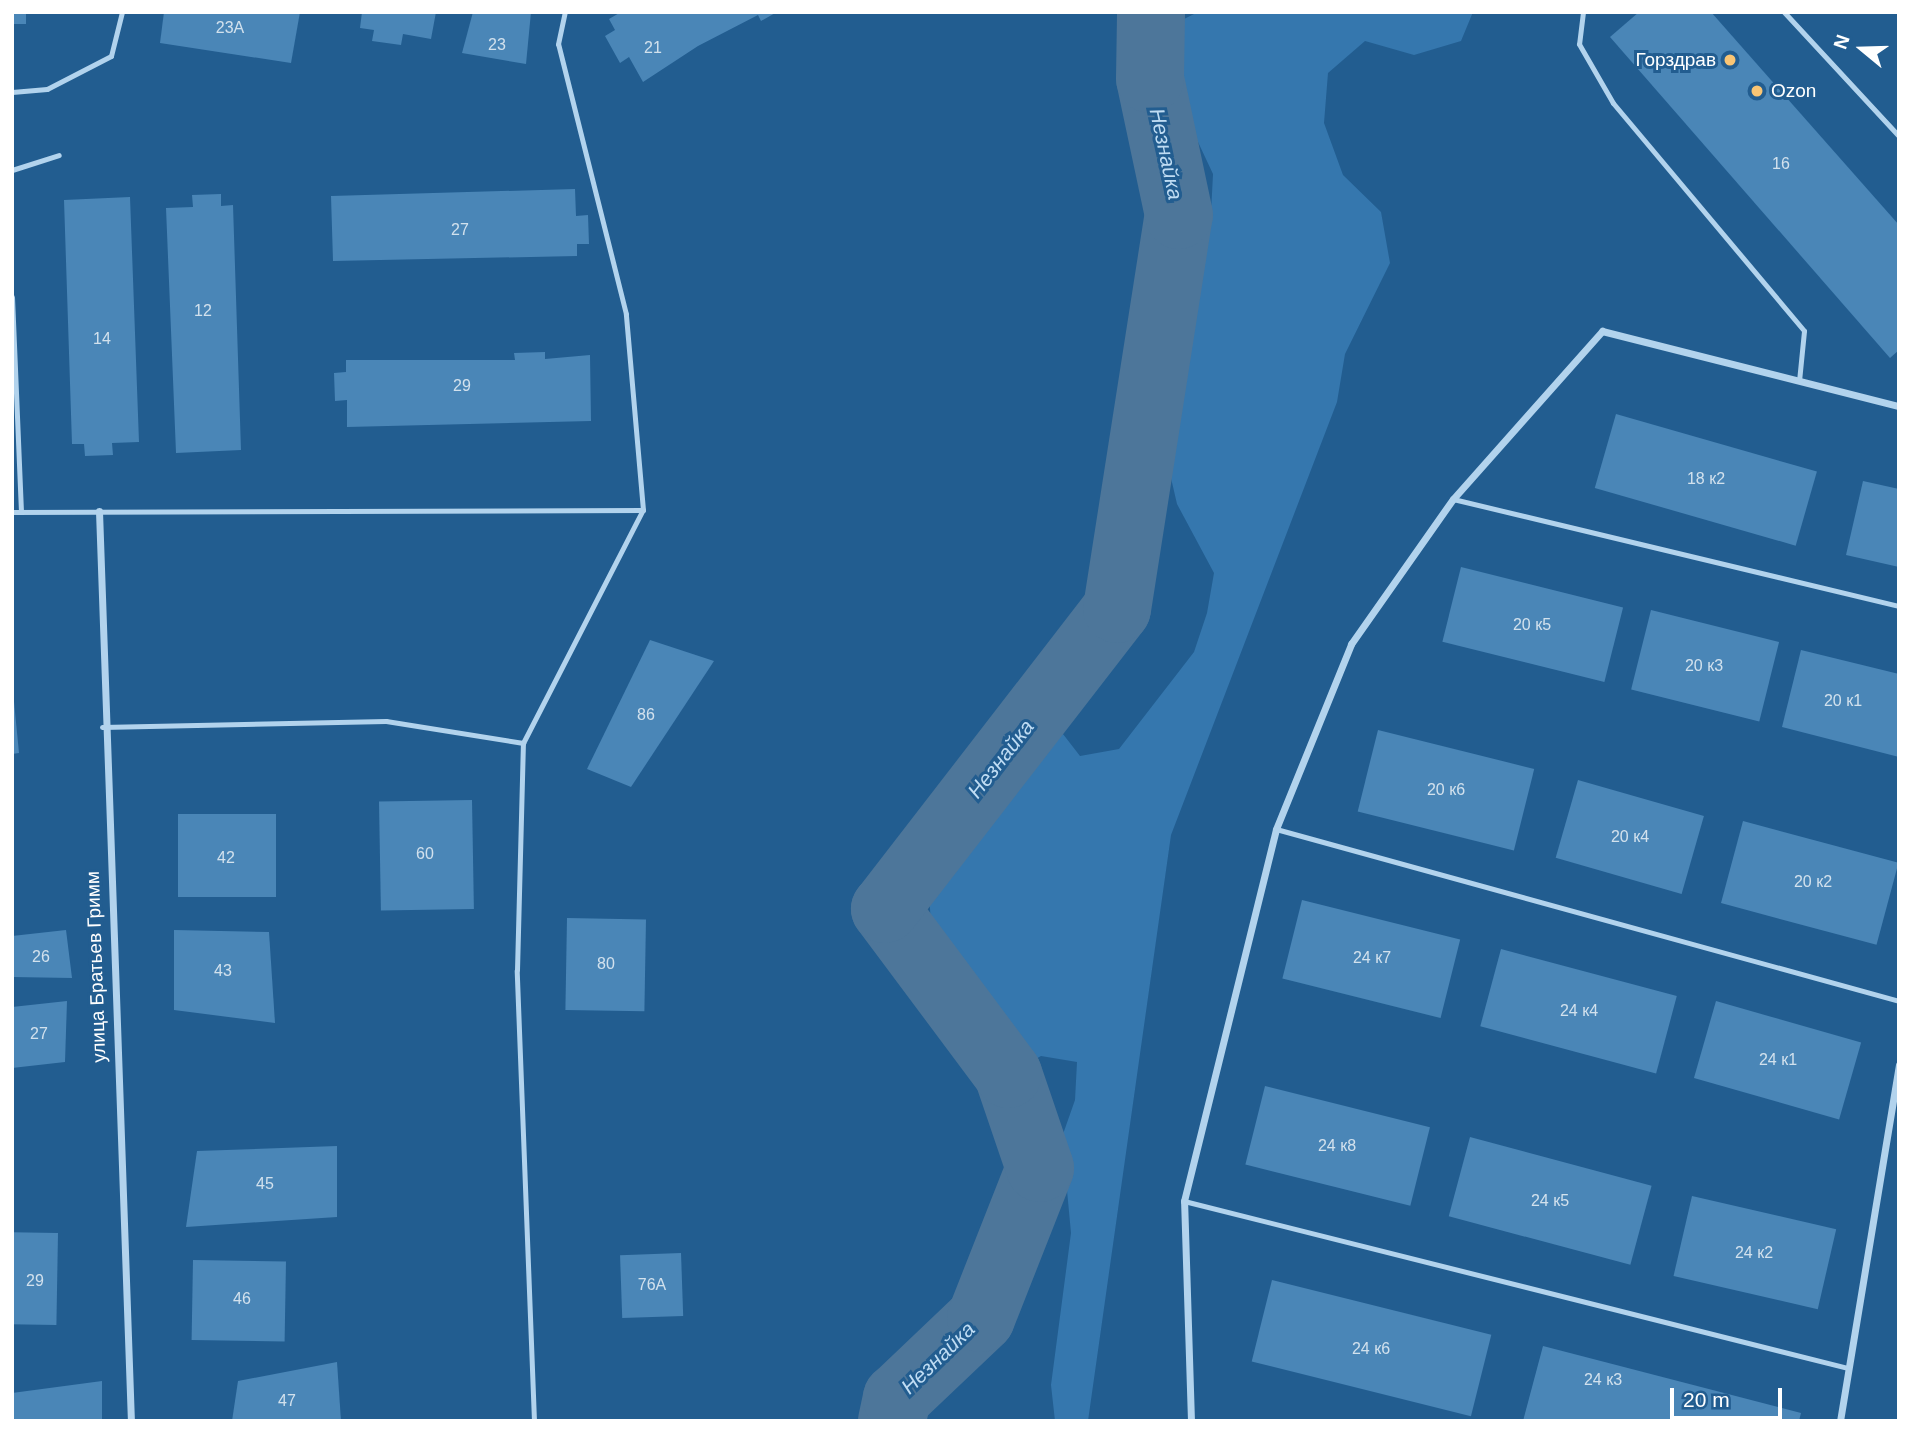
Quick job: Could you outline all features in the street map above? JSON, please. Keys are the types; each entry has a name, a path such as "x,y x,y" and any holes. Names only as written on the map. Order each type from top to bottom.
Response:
{"street":[{"path":"1191,1421 1184,1201 1276,829 1351,644 1453,499 1602,331 1899,406"},
{"name":"улица Братьев Гримм","path":"99,511 102,727 131,1421"},
{"path":"1840,1421 1899,1065"}],"lane":[{"path":"12,92 47,89 111,56 122,12"},
{"path":"534,1421 517,970 523,743 643,510 626,314 558,44 565,12"},
{"path":"1583,12 1579,44 1614,103 1804,331 1799,381"},
{"path":"1784,12 1899,136"},
{"path":"12,170 59,155"},
{"path":"12,298 21,511"},
{"path":"1453,499 1899,606"},
{"path":"12,512 643,510"},
{"path":"102,727 386,721 523,743"},
{"path":"1276,829 1899,1001"},
{"path":"1184,1201 1848,1368"}],"shaded area":[{"path":"1122,12 1182,12 1150,79"},
{"path":"1198,12 1473,12 1461,41 1414,55 1365,41 1328,73 1324,123 1343,175 1381,212 1390,263 1345,354 1337,402 1171,835 1088,1421 1055,1421 1051,1385 1071,1233 1062,1137 1075,1100 1077,1062 1041,1056 1008,1074 996,1065 954,1003 931,928 929,889 997,786 1056,725 1080,756 1119,749 1194,652 1207,613 1214,573 1177,504 1168,465 1166,372 1211,213 1213,174 1176,95 1170,54 1184,19"}],"building":[{"path":"12,12 26,12 26,24 12,24"},
{"path":"164,12 300,12 291,63 160,43"},
{"path":"362,12 436,12 431,39 403,34 401,45 372,41 374,30 360,28"},
{"path":"473,12 531,12 526,64 462,53"},
{"path":"621,12 777,12 761,21 758,15 698,46 643,82 629,57 620,63 605,36 615,30 609,19"},
{"path":"1639,12 1711,12 1899,225 1899,350 1890,358 1610,37"},
{"path":"575,189 576,216 588,215 589,244 577,244 577,256 333,261 331,196"},
{"path":"221,194 221,206 233,205 241,450 176,453 166,208 193,207 192,195"},
{"path":"130,197 139,442 112,443 113,455 85,456 84,444 72,444 64,200"},
{"path":"545,352 545,359 590,355 591,421 347,427 347,400 335,401 334,373 346,372 346,360 515,360 514,353"},
{"path":"1616,414 1817,472 1796,546 1595,488"},
{"path":"1863,481 1899,489 1899,567 1846,555"},
{"path":"1461,567 1623,607 1604,682 1442,642"},
{"path":"1651,610 1779,642 1759,721 1631,690"},
{"path":"650,640 714,661 631,787 587,769"},
{"path":"1801,650 1899,674 1899,757 1782,727"},
{"path":"12,681 19,753 12,754"},
{"path":"1378,730 1534,769 1514,850 1358,812"},
{"path":"1578,780 1704,816 1682,894 1556,858"},
{"path":"472,800 474,909 381,911 379,802"},
{"path":"178,814 276,814 276,897 178,897"},
{"path":"1743,821 1899,863 1877,945 1721,903"},
{"path":"1302,900 1460,939 1441,1018 1282,979"},
{"path":"567,918 646,919 644,1011 565,1010"},
{"path":"66,930 72,978 12,977 12,936"},
{"path":"174,930 269,932 275,1023 174,1010"},
{"path":"1501,949 1677,996 1656,1073 1480,1026"},
{"path":"67,1001 65,1062 12,1068 12,1007"},
{"path":"1716,1001 1861,1043 1839,1120 1694,1078"},
{"path":"1265,1086 1430,1127 1410,1206 1245,1165"},
{"path":"1470,1137 1652,1186 1630,1265 1449,1216"},
{"path":"337,1146 337,1217 186,1227 197,1151"},
{"path":"1692,1196 1836,1229 1818,1309 1674,1276"},
{"path":"12,1232 58,1233 56,1325 12,1324"},
{"path":"681,1253 683,1316 622,1318 620,1255"},
{"path":"193,1260 286,1262 285,1342 192,1340"},
{"path":"1272,1280 1491,1335 1471,1416 1252,1362"},
{"path":"1543,1346 1801,1413 1799,1421 1523,1421"},
{"path":"337,1362 341,1421 232,1421 238,1381"},
{"path":"102,1381 102,1421 12,1421 12,1393"}],"waterway":[{"name":"Незнайка","path":"892,1421 897,1398 981,1318 1040,1168 1008,1074 885,909 1117,609 1179,215 1150,79 1151,12"}],"place":[{"name":"Горздрав","path":"1730,60"},
{"name":"Ozon","path":"1757,91"}]}
